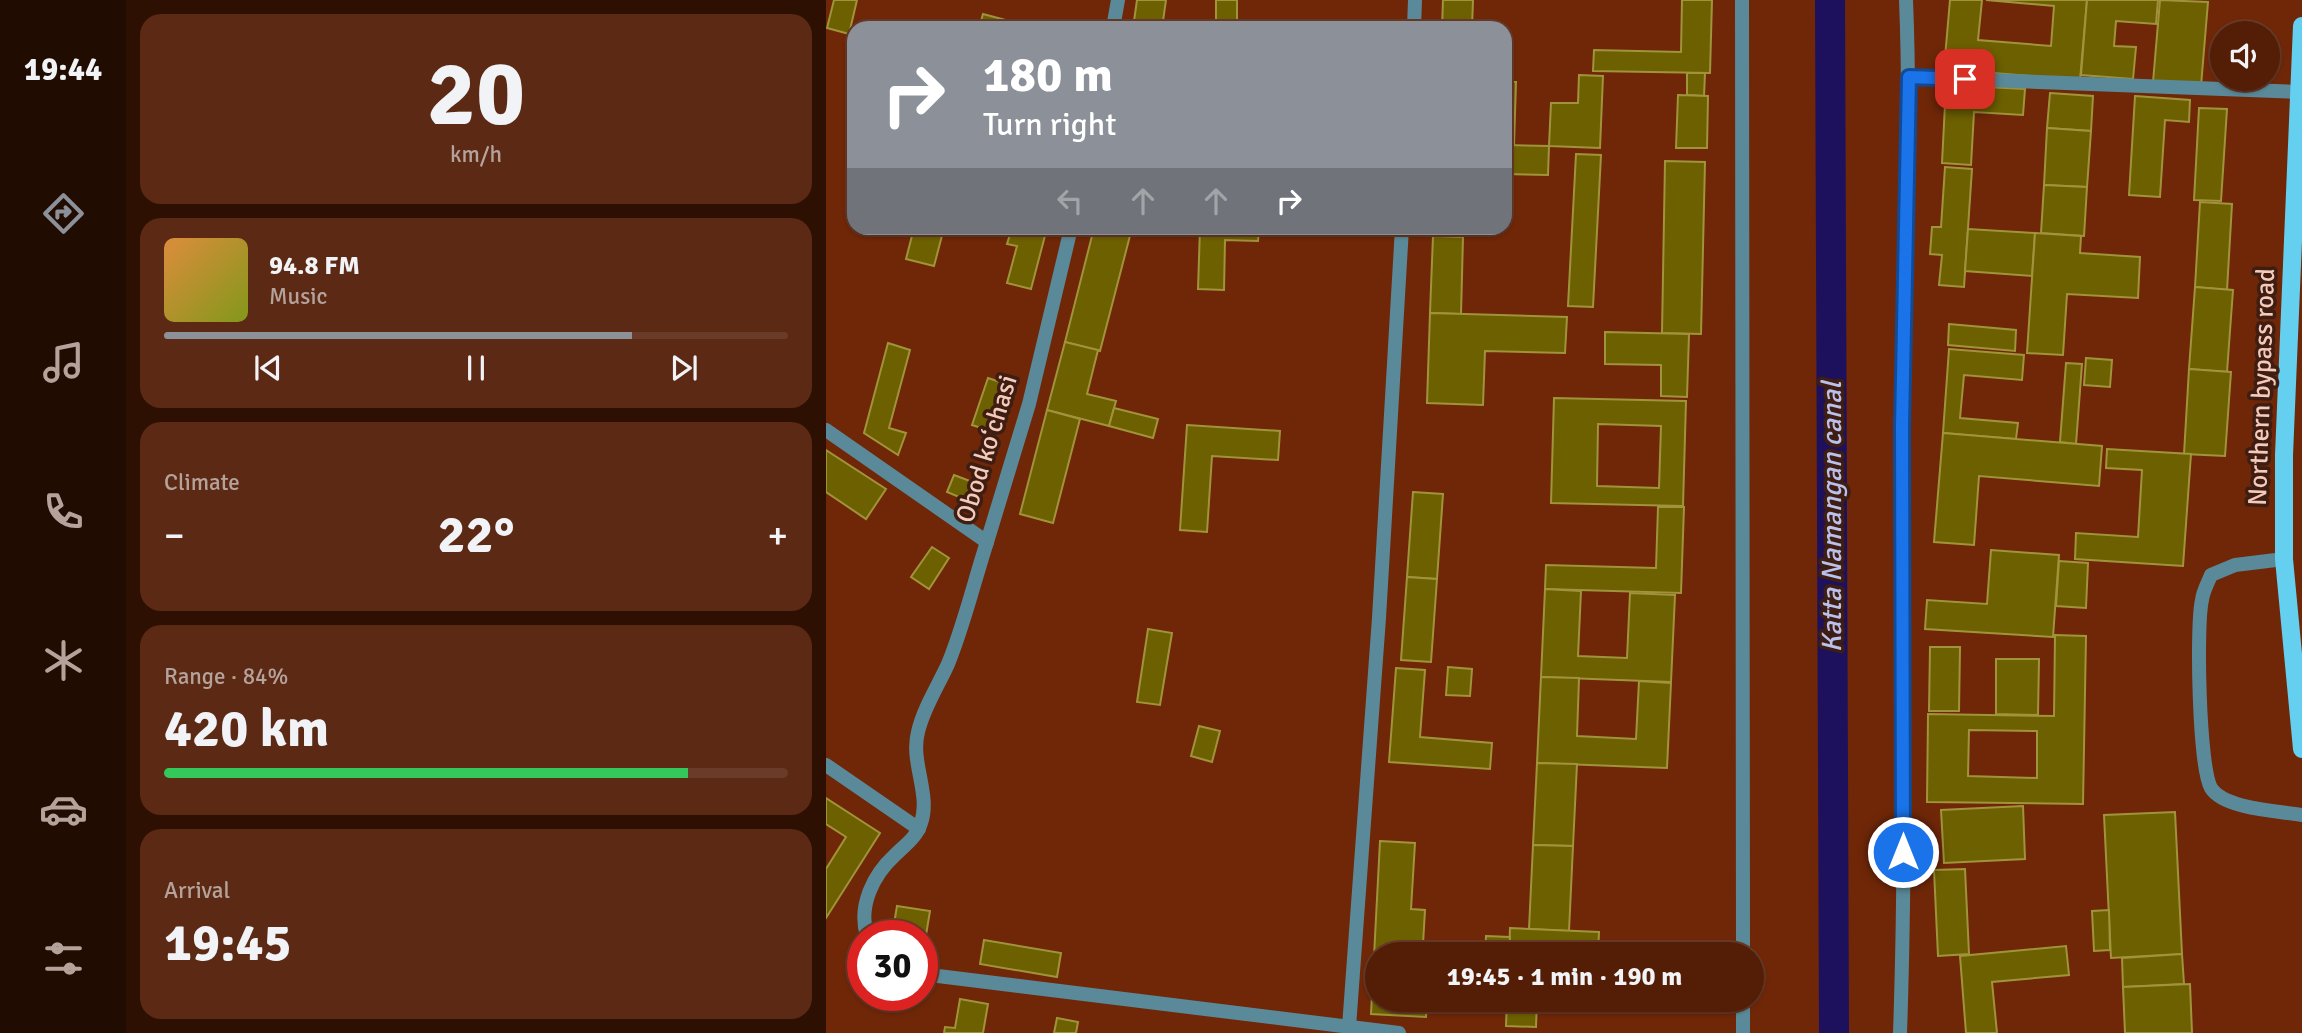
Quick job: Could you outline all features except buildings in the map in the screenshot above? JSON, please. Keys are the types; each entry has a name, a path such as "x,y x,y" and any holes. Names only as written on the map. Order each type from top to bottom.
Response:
{"main road":[{"name":"Northern bypass road","path":"2302,28 2295,357 2284,455 2284,559 2298,666 2302,749"}],"street":[{"path":"1114,21 1118,0"},
{"path":"1414,21 1415,0"},
{"path":"1742,0 1743,942"},
{"path":"1900,1033 1903,932 1902,426 1909,77 1906,0"},
{"path":"1909,77 2299,92"},
{"name":"Obod koʻchasi","path":"826,430 988,542 1029,404 1069,235"},
{"path":"1349,1027 1379,618 1402,235"},
{"path":"866,920 865,909 871,885 893,857 915,838 919,829 924,811 916,757 917,734 949,662 988,542"},
{"path":"2284,559 2235,565 2211,575 2202,600 2201,724 2211,787 2221,797 2238,805 2302,815"},
{"path":"826,765 919,829"},
{"path":"938,976 1399,1033"},
{"path":"1743,1012 1744,1033"}],"waterway":[{"name":"Katta Namangan canal","path":"1830,0 1834,1033"}],"route":[{"path":"1903,852 1902,426 1909,77 1965,79"}]}
